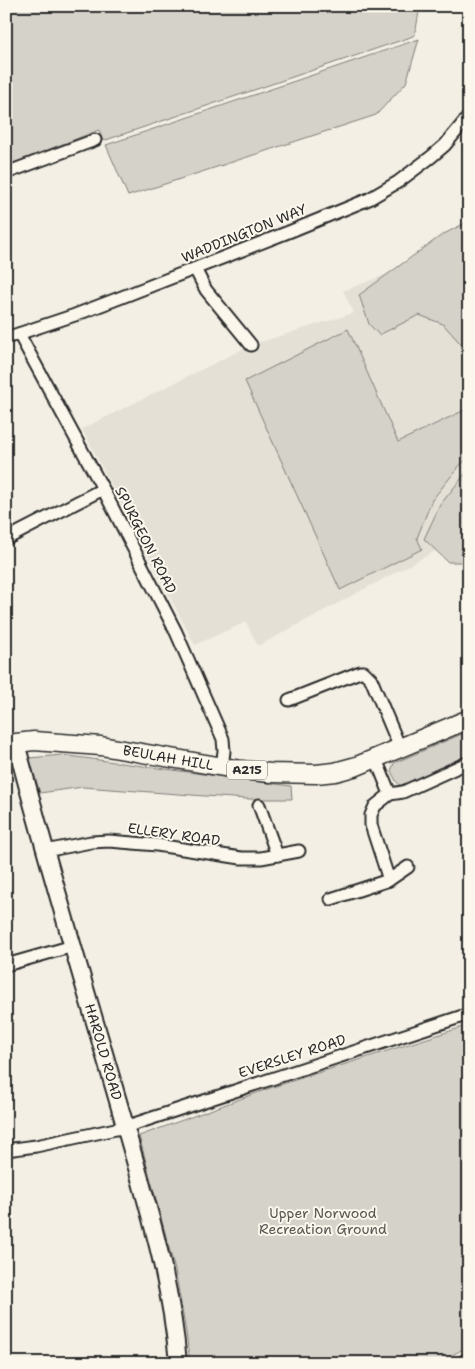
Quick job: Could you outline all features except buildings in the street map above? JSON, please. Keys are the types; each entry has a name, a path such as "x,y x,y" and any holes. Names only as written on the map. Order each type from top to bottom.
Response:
{"main road":[{"name":"BEULAH HILL","path":"11,745 34,741 101,746 222,767 271,773 316,774 336,772 376,759 469,719"}],"street":[{"name":"WADDINGTON WAY","path":"6,338 75,315 195,269 348,208 382,192 431,158 469,116"},
{"path":"6,173 95,140"},
{"path":"195,269 206,290 251,345"},
{"name":"SPURGEON ROAD","path":"19,334 103,490 176,632 224,744 222,767"},
{"path":"6,539 103,490"},
{"path":"290,700 364,672 371,679 400,748"},
{"name":"HAROLD ROAD","path":"11,745 45,851 125,1127 163,1268 171,1305 178,1363"},
{"path":"376,759 390,794"},
{"path":"389,880 371,825 371,815 375,806 390,794 403,792 469,762"},
{"path":"259,805 277,855"},
{"name":"ELLERY ROAD","path":"45,851 91,842 157,845 241,858 261,858 300,851"},
{"path":"331,899 389,880 408,867"},
{"path":"6,965 73,946"},
{"name":"EVERSLEY ROAD","path":"6,1150 36,1146 125,1127 469,1014"},
{"path":"461,1363 469,1358"}],"shaded area":[{"path":"440,254 469,285 469,533 258,646 246,622 195,645 82,429 251,345 354,313 343,291"}],"green space":[{"path":"6,6 420,6 415,35 408,38 103,141 99,130 6,166"},
{"path":"419,39 406,83 376,115 128,196 106,145"},
{"path":"469,221 469,282 466,289 469,292 469,353 443,324 419,315 379,335 369,324 359,295 442,235"},
{"path":"348,329 398,442 469,408 469,458 461,464 432,500 417,538 422,549 340,590 245,381"},
{"path":"469,469 469,559 466,562 448,562 424,539 440,505"},
{"path":"469,731 469,756 406,785 399,785 396,781 391,771 394,763"},
{"path":"62,755 291,786 292,799 246,799 83,787 40,793 29,758"},
{"name":"Upper Norwood Recreation Ground","path":"469,1025 469,1346 437,1363 190,1363 175,1270 139,1136 270,1088"}]}
